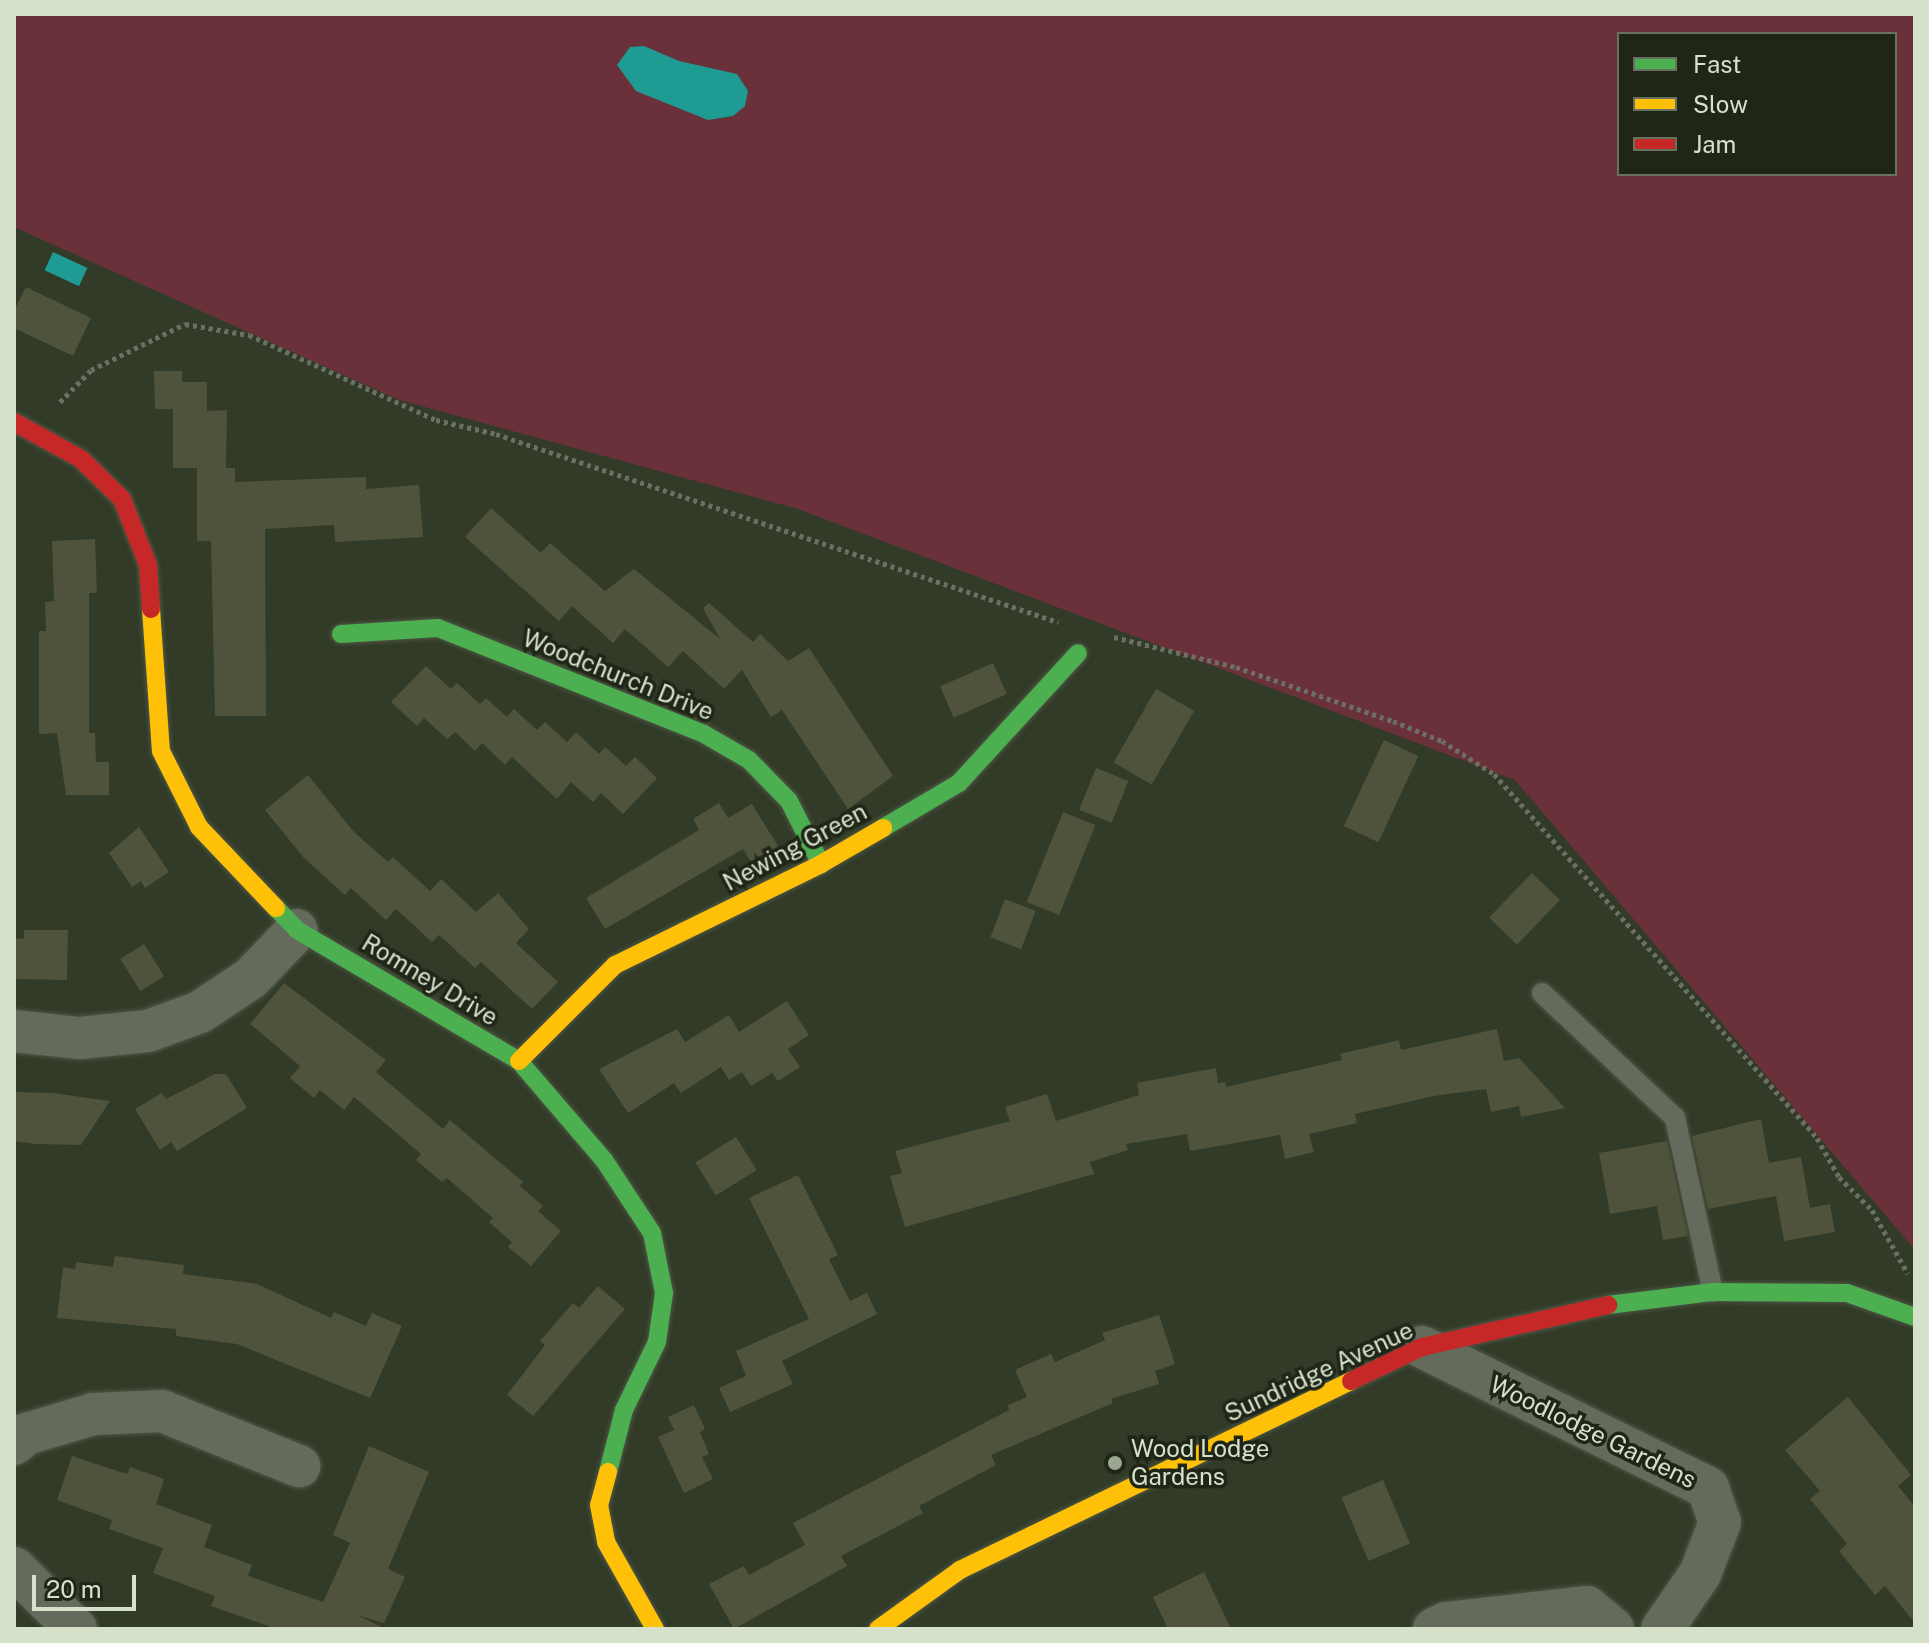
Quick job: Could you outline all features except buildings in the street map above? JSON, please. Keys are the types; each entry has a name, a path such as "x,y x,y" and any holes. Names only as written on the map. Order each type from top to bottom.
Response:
{"street":[{"name":"Romney Drive","path":"14,422 81,459 122,499 148,565 161,751 199,827 297,930 519,1061 604,1160 652,1233 664,1293 657,1342 624,1410 599,1505 606,1542 655,1629"},
{"name":"Woodchurch Drive","path":"341,634 438,628 704,734 749,760 789,801 821,864"},
{"name":"Newing Green","path":"519,1061 615,965 821,864 959,783 1078,653"},
{"path":"14,1031 80,1038 148,1031 200,1012 251,978 297,930"},
{"name":"Sundridge Avenue","path":"878,1629 960,1570 1422,1347 1604,1305 1713,1292 1847,1293 1915,1317"},
{"name":"Woodlodge Gardens","path":"1422,1347 1708,1488 1720,1522 1700,1574 1662,1629"},
{"path":"14,1444 26,1434 93,1414 162,1411 299,1466"},
{"path":"17,1584 76,1629"},
{"path":"1434,1629 1446,1623 1587,1607 1613,1629"}],"lane":[{"path":"1542,993 1675,1118 1713,1292"}],"shaded area":[{"path":"14,14 1915,14 1915,1250 1515,780 798,509 399,400 14,227"}],"water":[{"path":"644,46 679,61 737,74 748,91 745,106 733,116 708,120 636,91 617,65 630,47"},
{"path":"53,252 87,268 79,286 45,270"}],"traffic: fast":[{"path":"341,634 438,628 704,734 749,760 789,801 821,864"},
{"path":"883,828 959,783 1078,653"},
{"path":"276,908 297,930 519,1061 604,1160 652,1233 664,1293 657,1342 624,1410 608,1472"},
{"path":"1608,1305 1713,1292 1847,1293 1915,1317"}],"traffic: slow":[{"path":"151,609 161,751 199,827 276,908"},
{"path":"519,1061 615,965 821,864 883,828"},
{"path":"878,1629 960,1570 1351,1381"},
{"path":"608,1472 599,1505 606,1542 655,1629"}],"traffic: jam":[{"path":"14,422 81,459 122,499 148,565 151,609"},
{"path":"1351,1381 1422,1347 1608,1305"}],"place":[{"name":"Wood Lodge Gardens","path":"1115,1463"}]}
